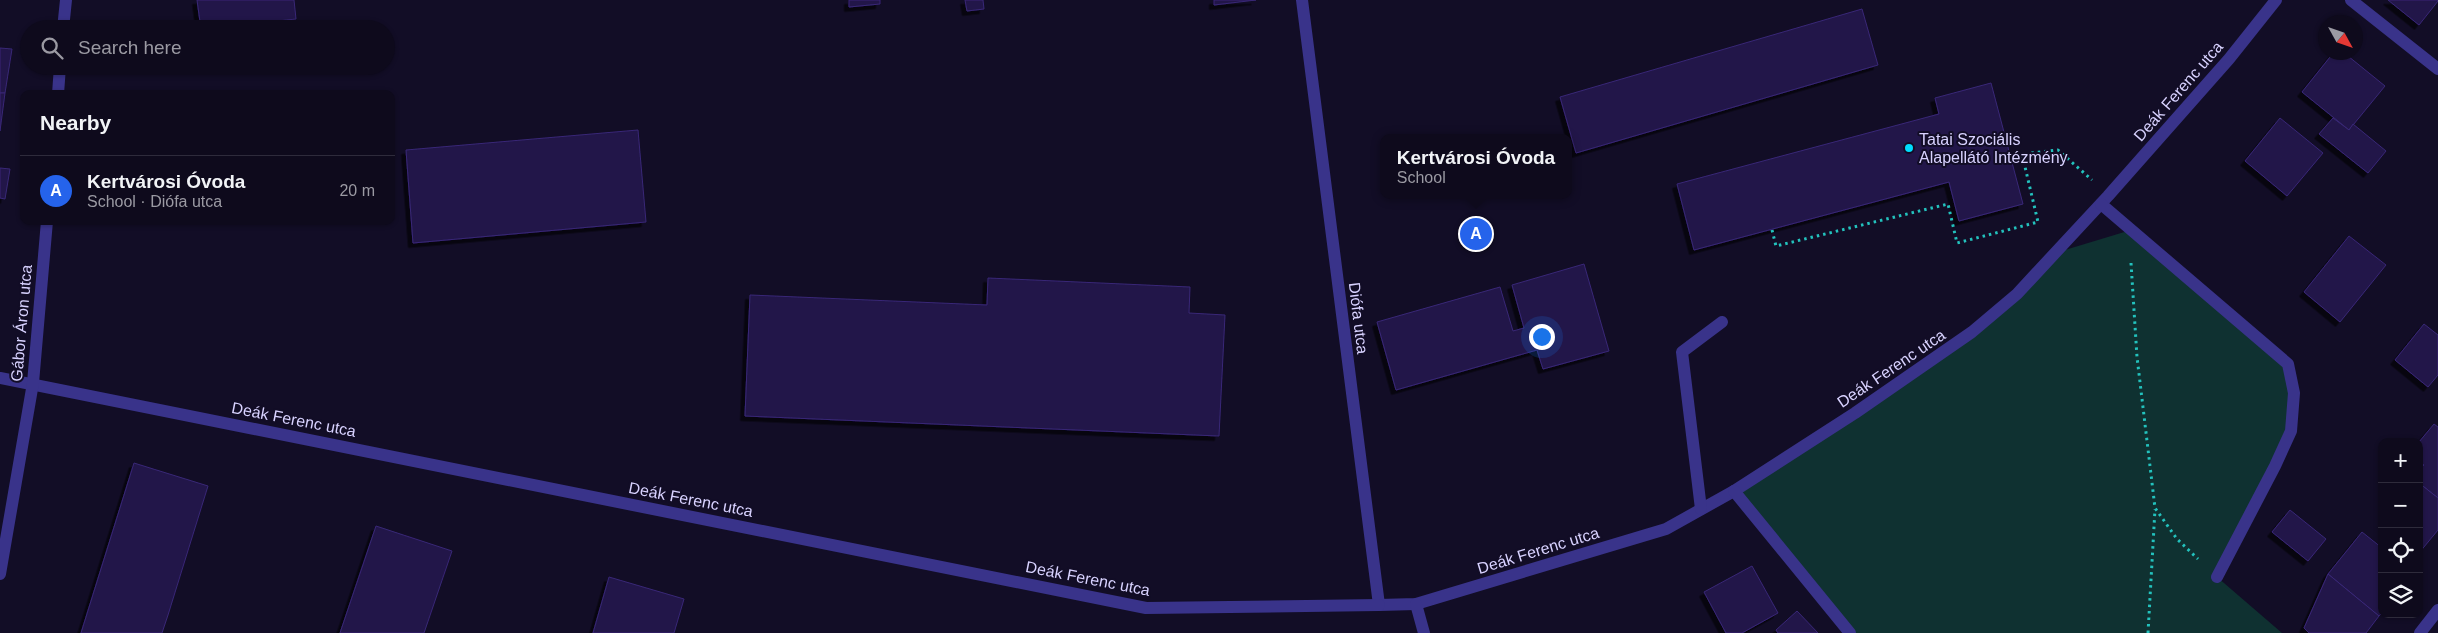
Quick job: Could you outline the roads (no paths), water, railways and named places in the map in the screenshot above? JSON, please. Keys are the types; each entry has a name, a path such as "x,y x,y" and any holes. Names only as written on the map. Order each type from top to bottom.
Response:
{"street":[{"path":"64,20 66,0"},
{"name":"Diófa utca","path":"1302,0 1380,604"},
{"name":"Deák Ferenc utca","path":"1416,604 1666,529 1734,491 1855,413 1972,332 2017,294 2105,200 2228,60 2276,0"},
{"path":"2351,0 2438,69"},
{"path":"58,90 59,75"},
{"path":"2105,200 2131,230 2288,364 2294,393 2291,431 2275,466 2217,577"},
{"name":"Gábor Áron utca","path":"0,574 33,383 47,225"},
{"path":"1701,509 1682,352 1722,322"},
{"name":"Deák Ferenc utca","path":"0,378 33,383 1146,608 1380,604"},
{"path":"1734,491 1850,633"},
{"path":"1380,604 1416,604 1424,633"},
{"path":"2420,633 2438,610"}],"place":[{"name":"Tatai Szociális Alapellátó Intézmény","path":"1909,148"},
{"name":"Kertvárosi Óvoda","path":"1476,234"}]}
